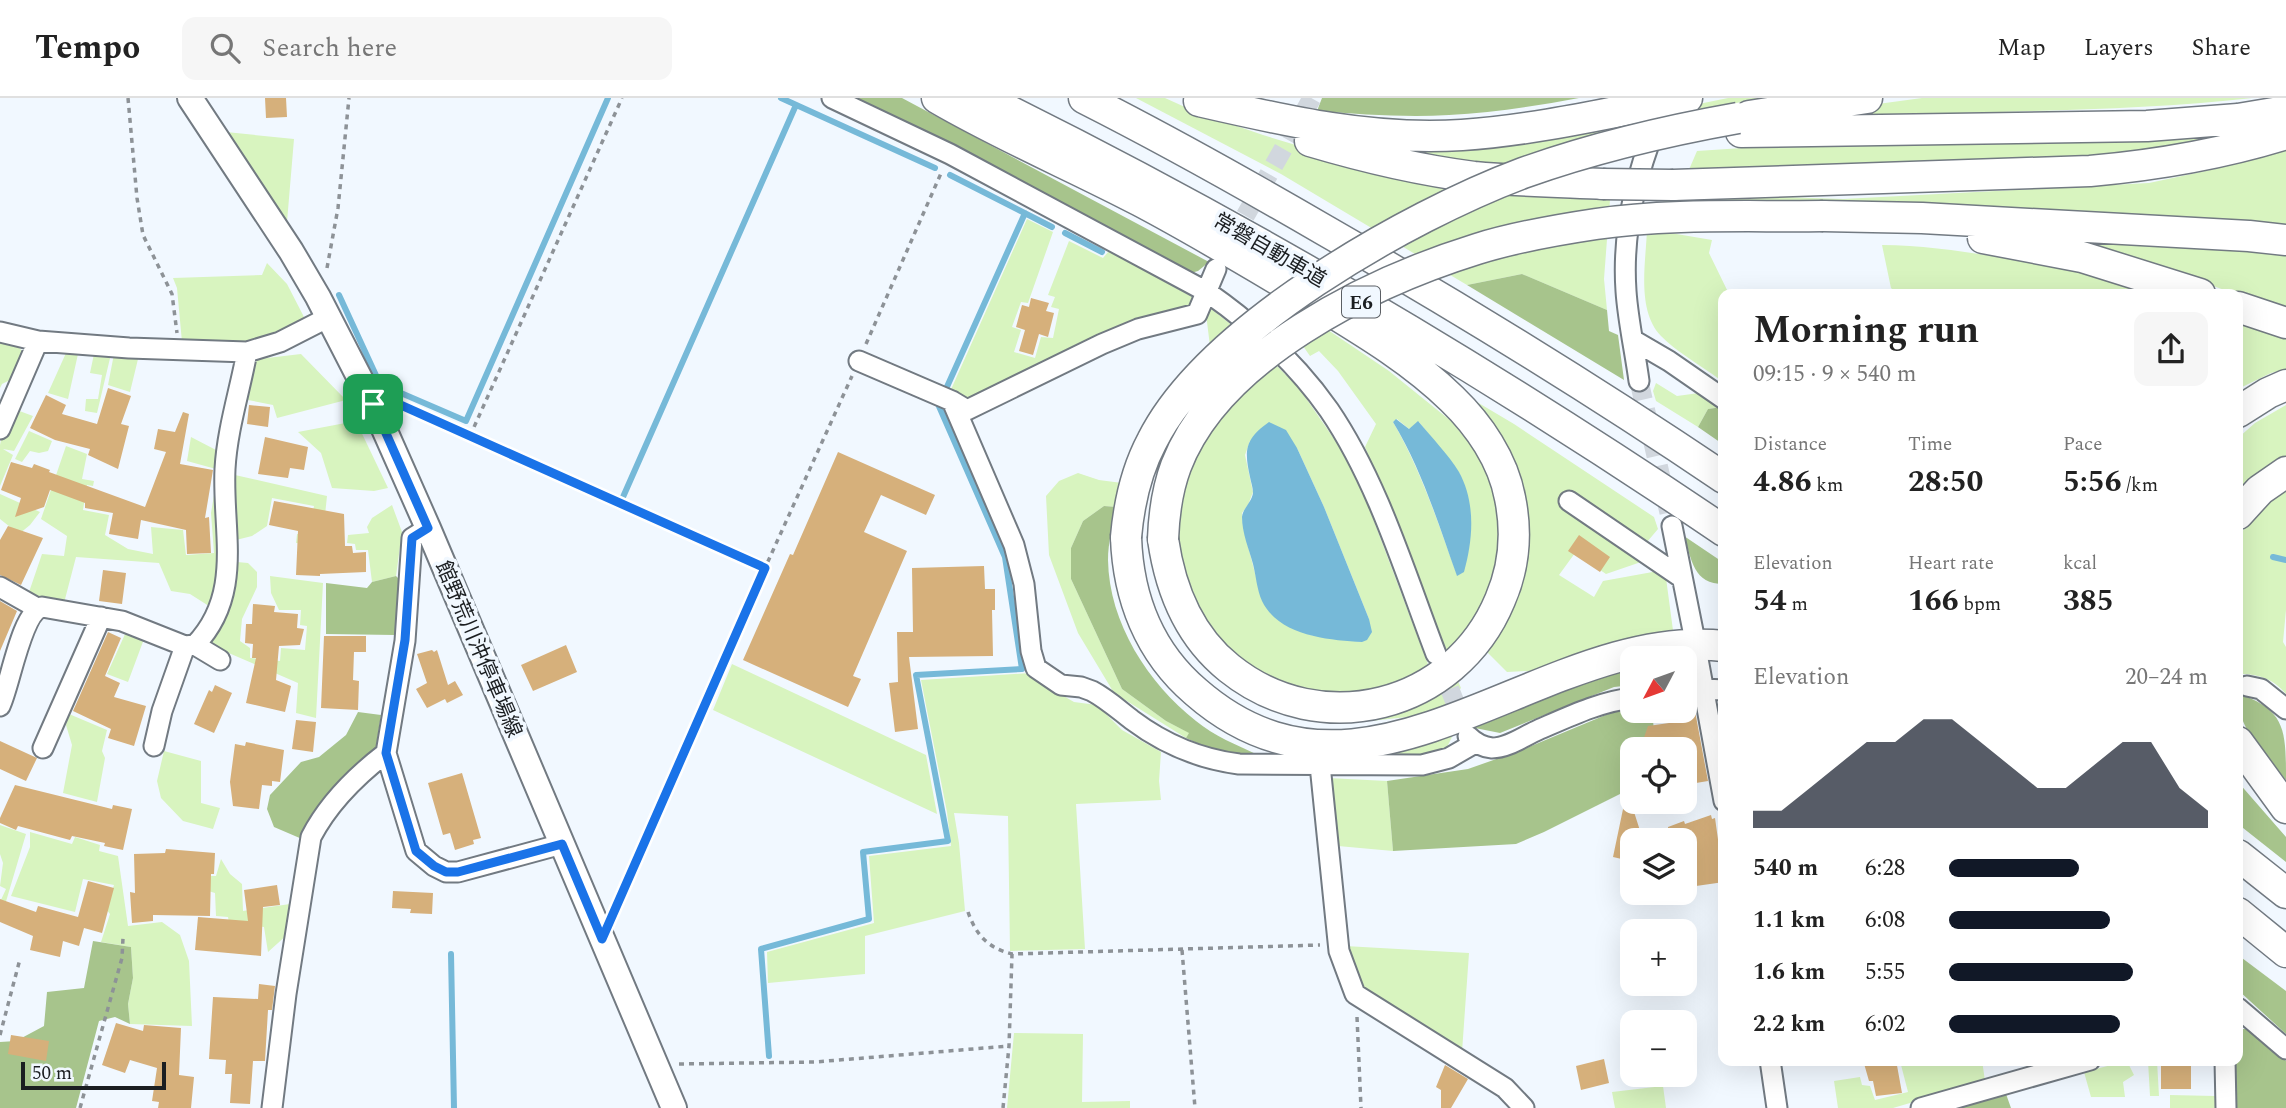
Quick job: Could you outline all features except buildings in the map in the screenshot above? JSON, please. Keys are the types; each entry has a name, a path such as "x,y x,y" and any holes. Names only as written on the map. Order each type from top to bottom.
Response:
{"highway":[{"path":"937,98 1142,202 1277,279 1360,329 1409,362 1453,400 1487,442 1502,469 1514,520 1510,569 1494,615 1482,635 1452,668 1432,682 1411,694 1360,707 1333,708 1276,695 1250,683 1228,668 1210,650 1184,611 1170,576 1163,539 1164,511 1177,464 1200,420 1217,400 1278,346 1326,315 1379,287 1479,248 1597,223 1636,219 1823,216 1861,225 1922,224 2249,236 2286,240"},
{"name":"常磐自動車道","path":"983,98 1072,141 1216,218 1328,283 1579,436 1718,527"},
{"name":"常磐自動車道","path":"1084,98 1253,189 1398,272 1532,354 1718,474"},
{"path":"1196,100 1344,131 1426,135 1499,131 1687,98"},
{"path":"1711,653 1686,645 1622,654 1556,677 1439,725 1380,741 1352,744 1299,742 1274,736 1250,728 1227,715 1186,684 1154,642 1142,619 1127,564 1128,511 1134,486 1152,440 1164,420 1202,374 1262,321 1316,282 1423,218 1522,174 1615,144 1740,125 1867,98"},
{"path":"1196,100 1294,136 1425,170 1475,177 1603,184 1673,185 2090,171 2215,154 2286,134"},
{"path":"1740,125 2147,126 2238,119 2286,111"},
{"path":"1922,224 2082,257 2184,289"},
{"path":"2243,309 2286,323"},
{"path":"2243,409 2286,385"},
{"path":"2243,509 2260,490 2286,472"},
{"path":"2243,749 2286,808"},
{"path":"2243,771 2286,822"},
{"path":"2243,859 2286,893"},
{"path":"2243,917 2276,944"},
{"path":"2243,926 2276,944"}],"main road":[{"name":"館野荒川沖停車場線","path":"190,98 284,240 323,307 373,404 674,1108"}],"street":[{"path":"832,98 950,153 1206,292 1251,325 1311,386 1329,411 1367,478 1436,654"},
{"path":"1639,381 1626,293 1626,240 1631,204 1640,170 1661,113"},
{"path":"859,360 967,410 1102,344 1138,329 1197,314 1216,270"},
{"path":"0,331 38,341 247,352 280,342 323,307"},
{"path":"1633,340 1718,394"},
{"path":"0,429 38,341"},
{"path":"154,747 162,711 190,645 207,630 227,583 225,468 247,352"},
{"path":"952,401 1014,545 1024,584 1031,651 1036,668 1061,685 1081,687 1104,697 1133,721 1167,742 1202,757 1239,764 1422,765 1449,758 1472,739 1484,747 1502,747 1537,730 1620,699"},
{"path":"1569,501 1682,578"},
{"path":"1672,526 1693,631"},
{"path":"428,528 412,538 405,640 386,753 416,851 434,866 446,872 458,872 562,844"},
{"path":"0,587 37,608 122,621 190,645 220,660"},
{"path":"0,706 23,635 31,615 37,608"},
{"path":"43,748 101,617"},
{"path":"1711,653 1704,690 1718,768"},
{"path":"2247,686 2261,689 2286,709"},
{"path":"272,1108 286,994 311,837 323,814 367,767 386,753"},
{"path":"1320,765 1339,944 1355,994 1505,1088 1524,1108"},
{"path":"2247,1027 2286,1049"},
{"path":"1771,1066 1777,1108"},
{"path":"1921,1108 2069,1066"},
{"path":"2225,1066 2226,1108"}],"path":[{"path":"128,98 143,235 172,294 178,349"},
{"path":"323,307 338,208 349,98"},
{"path":"470,436 622,98"},
{"path":"373,404 394,402 765,568 602,939"},
{"path":"968,912 979,934 998,951 1012,954 1339,944"},
{"path":"80,1108 122,958 123,938"},
{"path":"1182,950 1195,1108"},
{"path":"1003,1108 1009,1046 1012,954"},
{"path":"0,1035 20,960"},
{"path":"1355,994 1361,1108"},
{"path":"656,1065 815,1062 1009,1046"}],"green space":[{"path":"855,98 902,98 1209,262 1191,273 956,145"},
{"path":"1136,98 1165,98 1196,112 1263,135 1422,179 1555,198 1610,200 1604,279 1607,310 1522,274 1467,285 1281,174"},
{"path":"1322,98 1579,98 1498,111 1416,116 1317,111"},
{"path":"1728,98 1771,98 1683,115 1684,107"},
{"path":"1922,98 2253,98 2147,107 1828,119 1819,112"},
{"path":"1637,114 1633,126 1506,166 1450,160 1369,144"},
{"path":"226,132 294,139 287,222"},
{"path":"2222,132 2237,137 2145,155 1688,172 1697,151 1802,144 2029,144"},
{"path":"2286,149 2286,312 2243,297 2243,289 2222,289 2060,242 1664,204 1663,199 1843,199 2149,183 2215,169"},
{"path":"1027,219 1053,232 1028,303 1021,302 1012,327 1021,330 1014,352 1035,358 1041,337 1053,338 1059,309 1051,307 1055,297 1048,295 1069,241 1103,258 1109,251 1194,298 1188,306 1164,311 1070,350 967,403 949,394"},
{"path":"1647,229 1712,240 1709,253 1727,289 1718,289 1718,378 1667,342 1653,325 1645,299"},
{"path":"1882,245 1944,249 2026,261 2147,289 1892,289"},
{"path":"267,263 287,284 304,317 260,340 231,343 182,342 177,288 173,278 262,275"},
{"path":"1522,274 1607,310 1609,331 1618,335 1624,380 1467,285"},
{"path":"1210,308 1233,326 1210,346 1206,314"},
{"path":"2243,321 2286,336 2286,369 2243,387"},
{"path":"1328,330 1389,371 1451,421 1472,446 1489,476 1499,522 1498,554 1489,590 1475,620 1446,652 1422,585 1365,447 1376,424 1338,371 1319,351 1310,356 1303,346","holes":["1397,419 1409,429 1419,422 1460,474 1457,575 1421,478 1393,422"]},
{"path":"0,338 15,343 22,351 10,380 0,388"},
{"path":"66,353 78,354 68,399 48,393"},
{"path":"94,354 111,354 97,413 85,411 86,399 98,399 102,375 90,373"},
{"path":"114,354 139,355 130,392 108,385"},
{"path":"301,354 346,400 277,418 273,405 248,400 251,366 259,359"},
{"path":"1276,365 1299,388 1341,449 1366,500 1428,664 1413,676 1361,693 1306,691 1279,684 1228,653 1193,609 1176,536 1177,512 1187,473 1203,441 1235,399","holes":["1250,441 1297,448 1369,619 1362,642 1310,635 1262,600 1243,527 1242,513 1253,492 1245,455"]},
{"path":"1656,383 1677,396 1699,393 1718,405 1718,408 1708,409 1698,427 1656,401 1653,391"},
{"path":"1455,389 1514,424 1654,517 1658,529 1647,542 1570,491 1561,505 1641,562 1606,574 1575,553 1559,575 1594,597 1603,581 1658,571 1666,578 1674,638 1643,646 1620,646 1620,652 1550,670 1507,672 1480,645 1521,529"},
{"path":"2286,405 2286,457 2243,488 2243,434 2255,423"},
{"path":"1718,408 1718,441 1698,427 1708,409"},
{"path":"14,409 33,416 14,451 3,449 13,455 0,486 0,445 1,440 6,437"},
{"path":"356,421 388,488 374,491 332,488 321,453 298,432"},
{"path":"29,431 52,441 48,451 30,451 22,462 15,459"},
{"path":"191,437 216,450 216,469 187,461"},
{"path":"66,446 87,454 82,479 94,481 93,486 87,485 83,510 109,515 105,535 128,549 153,554 151,527 183,530 186,555 214,553 211,513 216,483 219,568 212,608 190,594 171,591 159,563 76,557 64,603 28,595 42,554 64,556 67,536 41,519"},
{"path":"1078,473 1099,480 1122,483 1117,507 1104,506 1083,521 1071,548 1071,579 1122,689 1166,721 1190,733 1186,738 1114,693 1078,633 1049,555 1046,496 1059,481"},
{"path":"235,475 327,496 322,544 296,543 297,534 308,535 314,506 272,498 267,526 252,536 236,540"},
{"path":"2286,490 2286,610 2283,642 2286,647 2286,694 2265,678 2243,674 2243,530 2267,504"},
{"path":"0,494 40,512 19,534 0,519"},
{"path":"392,505 402,532 396,576 372,582 368,550 356,550 355,544 347,543 348,535 369,533 367,527 372,518"},
{"path":"1104,506 1117,507 1108,553 1110,583 1115,606 1134,650 1147,670 1178,706 1218,736 1258,755 1221,750 1186,738 1189,733 1166,721 1122,689 1071,579 1071,548 1083,521"},
{"path":"1684,536 1718,559 1718,583 1706,580 1692,562"},
{"path":"237,562 248,563 257,572 257,587 242,619 240,641 250,648 250,658 280,661 281,648 305,650 307,626 300,625 301,610 279,610 271,593 270,576 323,583 316,718 296,713 298,683 217,648 212,642 230,604"},
{"path":"396,576 400,580 395,635 326,634 326,583 367,588 372,582"},
{"path":"126,632 144,639 128,682 107,674"},
{"path":"732,664 926,755 937,814 713,710"},
{"path":"1620,670 1620,686 1500,733 1470,727"},
{"path":"1030,673 1074,702 1097,705 1122,730 1161,752 1161,800 1076,804 1085,949 1010,951 1008,816 954,813 965,911 865,936 865,974 768,983 767,952 874,923 869,856 951,846 947,812 921,680"},
{"path":"1457,679 1461,688 1440,710 1371,721 1370,714"},
{"path":"2243,696 2269,709 2281,726 2286,780 2248,731 2243,720"},
{"path":"1620,709 1620,723 1653,723 1654,737 1620,737 1620,794 1544,832 1516,844 1393,851 1387,781 1468,769"},
{"path":"358,712 381,715 376,747 332,791 309,820 302,839 274,827 267,809 270,795 301,762 319,757 346,735"},
{"path":"69,714 107,730 97,802 63,793 72,745 66,725"},
{"path":"1454,733 1446,749 1430,755 1369,754"},
{"path":"164,751 201,761 201,803 220,808 213,829 183,821 161,798 157,781"},
{"path":"1328,778 1387,781 1393,851 1338,846"},
{"path":"2243,788 2286,837 2286,862 2243,828"},
{"path":"0,825 26,834 2,915 0,902 6,889 0,886 3,863 0,854"},
{"path":"30,832 72,844 75,837 100,845 99,851 118,856 128,926 162,922 180,935 189,961 192,1026 130,1024 128,1004 133,978 131,947 101,942 110,914 106,909 114,885 83,879 75,912 11,896 30,847"},
{"path":"221,859 230,874 242,884 243,911 290,904 288,934 268,952 264,927 229,923 228,917 216,916 215,893 205,890 206,876 216,876"},
{"path":"93,941 131,947 133,978 128,1004 130,1024 115,1017 99,1021 76,1108 0,1108 0,1042 16,1041 44,1026 47,992 84,988"},
{"path":"1345,946 1469,953 1462,1052 1359,990"},
{"path":"2243,959 2286,991 2286,1034 2243,995"},
{"path":"2243,1029 2251,1029 2286,1061 2286,1108 2234,1108 2233,1066 2243,1066"},
{"path":"1014,1033 1083,1034 1082,1102 1130,1101 1130,1108 1007,1108"},
{"path":"1901,1066 1983,1066 1985,1081 1893,1108 1838,1108 1834,1081 1860,1077 1862,1085 1870,1086 1875,1100 1908,1092"},
{"path":"2107,1066 2130,1066 2134,1075 2123,1082 2125,1097 2091,1097 2084,1072"},
{"path":"2148,1066 2157,1066 2159,1096 2150,1096"},
{"path":"1663,1087 1666,1108 1615,1108 1612,1092"},
{"path":"2006,1094 2011,1108 1953,1108"},
{"path":"2170,1095 2215,1096 2215,1108 2170,1108"}],"water":[{"path":"1396,419 1409,429 1418,421 1450,459 1464,484 1470,509 1471,534 1464,572 1457,576 1421,478 1393,422"},
{"path":"1269,422 1286,430 1324,507 1369,619 1372,632 1367,640 1362,642 1320,637 1292,629 1270,613 1262,601 1244,535 1242,517 1253,493 1247,459 1248,446 1255,434"}],"waterway":[{"path":"339,295 380,384 466,421 608,98"},
{"path":"781,98 935,168"},
{"path":"623,497 796,105"},
{"path":"950,175 1052,227"},
{"path":"946,389 1025,213"},
{"path":"1065,233 1102,252"},
{"path":"769,1056 761,949 869,919 863,852 948,841 916,675 1022,669 1005,557 938,404"},
{"path":"2273,557 2286,560"},
{"path":"451,954 454,1108"}],"tunnel":[{"path":"1231,241 1312,98"},
{"path":"1639,381 1672,526"},
{"path":"1439,662 1464,725"}],"route":[{"path":"394,402 765,568 602,939 562,844 458,872 446,872 434,866 416,851 386,753 405,640 412,538 428,528 373,404 394,402"}]}
